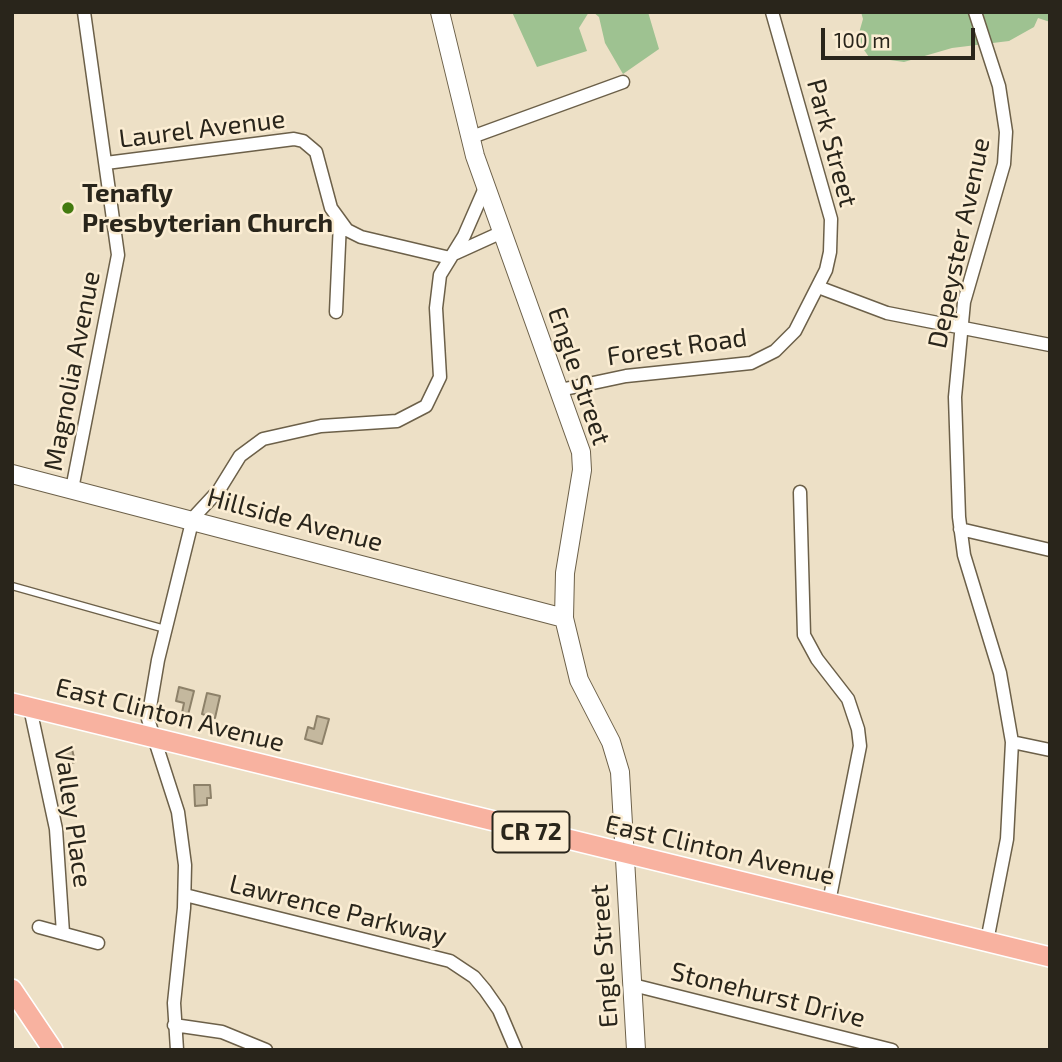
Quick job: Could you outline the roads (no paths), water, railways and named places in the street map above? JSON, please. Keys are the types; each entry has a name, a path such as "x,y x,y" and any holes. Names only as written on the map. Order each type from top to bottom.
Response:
{"main road":[{"name":"East Clinton Avenue","path":"21,705 623,855 830,902 1050,957"},
{"path":"12,989 52,1050"}],"street":[{"name":"Magnolia Avenue","path":"72,489 118,255 85,12"},
{"name":"Engle Street","path":"440,12 469,138 485,188 577,434 582,470 565,573 564,618 579,680 617,757 622,793 623,855 636,1050"},
{"name":"Park Street","path":"772,12 831,219 830,251 818,287"},
{"name":"Depeyster Avenue","path":"975,12 999,86 1006,132 1005,155 972,268 960,327 955,397 960,529 971,581 1000,673 1012,742 1007,839 987,941"},
{"path":"469,138 623,82"},
{"name":"Laurel Avenue","path":"106,163 294,139 303,141 316,152 331,208 340,222"},
{"path":"177,1050 174,1025 185,865 178,812 148,719 192,521 219,491 240,456 263,439 321,426 397,421 426,406 440,377 436,309 440,275 485,188"},
{"path":"340,222 360,237 450,258 468,245 500,233"},
{"path":"337,313 340,222"},
{"path":"818,287 887,313 1050,345"},
{"name":"Forest Road","path":"561,390 626,376 736,366 765,357 795,331 818,287"},
{"name":"Hillside Avenue","path":"12,474 564,618"},
{"path":"800,492 804,635 817,659 848,699 859,729 860,746 830,902"},
{"path":"960,529 1050,550"},
{"name":"Valley Place","path":"21,705 56,829 63,933"},
{"path":"1012,742 1050,750"},
{"name":"Lawrence Parkway","path":"185,895 450,961 474,977 485,990 504,1019 516,1050"},
{"path":"39,927 97,943"},
{"name":"Stonehurst Drive","path":"633,985 892,1050"},
{"path":"174,1025 222,1032 266,1050"}],"lane":[{"path":"12,586 167,630"}],"place":[{"name":"Tenafly Presbyterian Church","path":"68,208"}]}
